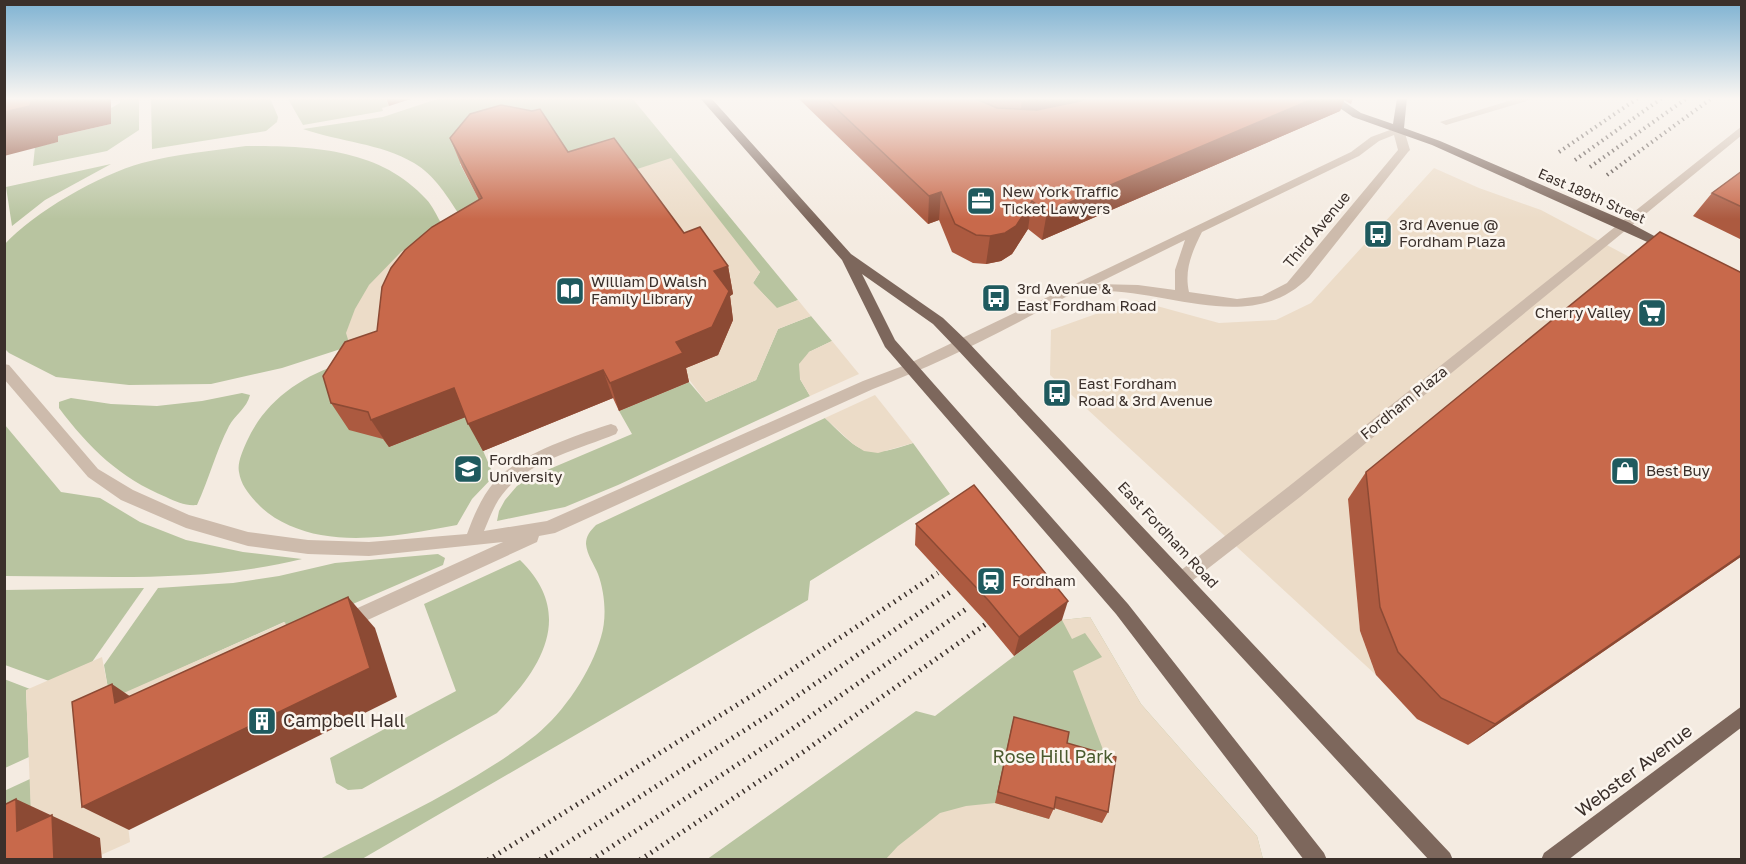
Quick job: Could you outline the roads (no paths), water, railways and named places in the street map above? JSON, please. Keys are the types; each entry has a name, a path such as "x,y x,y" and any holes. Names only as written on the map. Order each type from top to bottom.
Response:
{"main road":[{"name":"East Fordham Road","path":"740,138 846,257 938,321 962,345 1443,860"},
{"name":"East 189th Street","path":"1422,138 1624,225 1682,254"},
{"name":"East Fordham Road","path":"846,257 890,343 1129,617 1317,860"},
{"name":"Webster Avenue","path":"1551,860 1742,715"}],"street":[{"name":"Third Avenue","path":"549,528 868,385 913,369 1355,154 1377,138"},
{"name":"Third Avenue","path":"1081,288 1138,289 1237,304 1266,300 1292,286 1404,150 1400,138"},
{"name":"Fordham Plaza","path":"1182,579 1267,514 1731,138"},
{"path":"1183,295 1179,281 1180,270 1196,231"},
{"path":"4,369 93,473 127,495 186,521 248,539 308,547 369,549 472,540 549,528"},
{"path":"472,540 483,514 506,480 529,464 611,430"},
{"path":"335,628 549,528"}],"railway":[{"path":"1559,152 1579,138"},
{"path":"1575,160 1605,138"},
{"path":"1590,167 1630,138"},
{"path":"1607,175 1657,138"},
{"path":"488,860 761,690 938,573"},
{"path":"540,860 775,711 953,590"},
{"path":"591,860 789,731 969,607"},
{"path":"640,860 803,752 986,624"}],"place":[{"name":"New York Traffic Ticket Lawyers","path":"981,201"},
{"name":"3rd Avenue @ Fordham Plaza","path":"1378,234"},
{"name":"William D Walsh Family Library","path":"570,291"},
{"name":"3rd Avenue & East Fordham Road","path":"996,298"},
{"name":"Cherry Valley","path":"1652,313"},
{"name":"East Fordham Road & 3rd Avenue","path":"1057,393"},
{"name":"Fordham University","path":"468,469"},
{"name":"Best Buy","path":"1625,471"},
{"name":"Fordham","path":"991,581"},
{"name":"Campbell Hall","path":"262,721"}],"park label":[{"name":"Rose Hill Park","path":"1053,757"}]}
